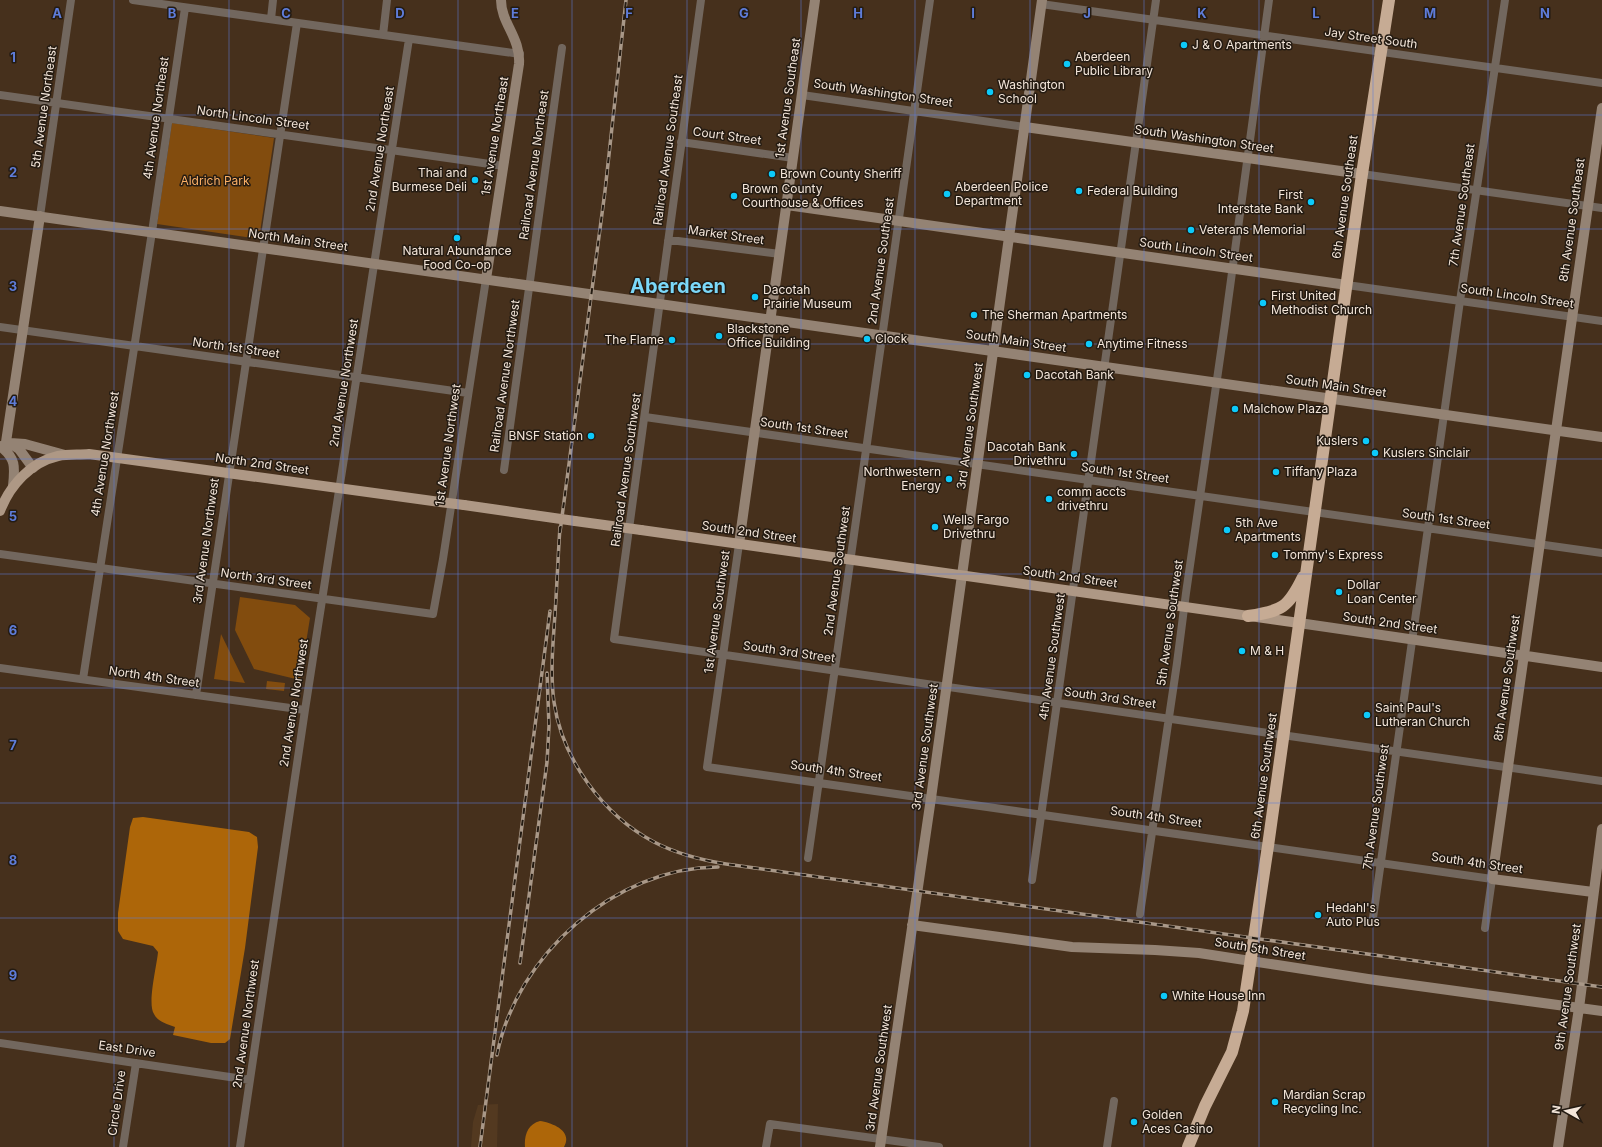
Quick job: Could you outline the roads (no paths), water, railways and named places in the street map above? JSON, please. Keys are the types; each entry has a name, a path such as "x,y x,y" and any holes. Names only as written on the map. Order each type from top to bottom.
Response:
{"highway":[{"name":"6th Avenue Southeast","path":"1331,399 1362,174 1389,0"},
{"name":"6th Avenue Southwest","path":"1188,1147 1202,1112 1227,1065 1236,1040 1243,1012 1331,399"},
{"path":"1248,616 1273,612 1284,606 1296,590 1307,567"}],"main road":[{"name":"North 2nd Street","path":"13,486 33,468 50,459 65,455 89,454 533,515"},
{"path":"0,511 13,486"},
{"name":"South 2nd Street","path":"533,515 1299,623"}],"street":[{"name":"5th Avenue Northeast","path":"40,216 71,0"},
{"path":"133,0 160,2 185,8 520,54"},
{"path":"271,19 273,0"},
{"path":"382,35 387,0"},
{"name":"1st Avenue Northeast","path":"486,279 520,54 502,11 501,0"},
{"name":"Railroad Avenue Southeast","path":"660,303 701,0"},
{"name":"1st Avenue Southeast","path":"771,319 815,0"},
{"name":"2nd Avenue Southeast","path":"883,335 930,0"},
{"name":"4th Avenue Southwest","path":"1032,880 1106,367 1156,0"},
{"name":"5th Avenue Southwest","path":"1140,914 1233,269 1269,0"},
{"name":"7th Avenue Southeast","path":"1444,415 1505,0"},
{"name":"Jay Street South","path":"1042,2 1602,83"},
{"name":"3rd Avenue Southwest","path":"881,1143 931,798 1042,2"},
{"name":"4th Avenue Northeast","path":"152,232 185,8"},
{"name":"3rd Avenue Northwest","path":"196,695 228,472 297,23"},
{"name":"2nd Avenue Northeast","path":"374,263 409,39"},
{"name":"Railroad Avenue Northeast","path":"530,285 562,48"},
{"name":"North Lincoln Street","path":"0,95 504,166"},
{"name":"South Washington Street","path":"802,95 1602,208"},
{"name":"8th Avenue Southeast","path":"1556,431 1602,108"},
{"name":"Court Street","path":"681,142 793,158"},
{"name":"South Lincoln Street","path":"787,205 1602,321"},
{"name":"North Main Street","path":"0,211 592,294"},
{"path":"25,444 12,436 9,429 40,216"},
{"name":"4th Avenue Northwest","path":"83,679 152,232"},
{"name":"Market Street","path":"668,241 780,254"},
{"name":"2nd Avenue Northwest","path":"240,1147 305,710 374,263"},
{"name":"1st Avenue Northwest","path":"433,614 443,559 486,279"},
{"name":"Railroad Avenue Northwest","path":"504,470 530,285"},
{"name":"South Main Street","path":"592,294 1602,437"},
{"name":"Railroad Avenue Southwest","path":"614,639 660,303"},
{"name":"1st Avenue Southwest","path":"707,767 756,433 771,319"},
{"name":"North 1st Street","path":"0,326 468,393"},
{"name":"2nd Avenue Southwest","path":"808,858 883,335"},
{"name":"7th Avenue Southwest","path":"1373,918 1444,415"},
{"name":"South 1st Street","path":"645,417 1602,553"},
{"path":"10,419 4,443 14,463 13,486"},
{"name":"8th Avenue Southwest","path":"1485,928 1556,431"},
{"path":"4,443 25,444 65,455"},
{"path":"4,443 19,449 33,468"},
{"name":"North 3rd Street","path":"0,554 433,614"},
{"name":"South 2nd Street","path":"1299,623 1602,667"},
{"name":"South 3rd Street","path":"614,639 1602,781"},
{"name":"North 4th Street","path":"0,668 305,710"},
{"name":"South 4th Street","path":"707,767 1598,893"},
{"name":"9th Avenue Southwest","path":"1558,1147 1578,1008 1598,893 1602,829"},
{"name":"South 5th Street","path":"912,925 1072,947 1192,952 1602,1011"},
{"name":"East Drive","path":"0,1043 250,1080"},
{"name":"Circle Drive","path":"123,1147 136,1063"},
{"path":"1107,1147 1114,1101"},
{"path":"766,1147 770,1124 881,1143 939,1147"}],"railway":[{"path":"560,532 605,191 626,0"},
{"path":"560,527 552,669 554,702 566,744 576,764 602,801 635,831 671,850 707,861 726,864 1602,987"},
{"path":"480,1147 550,611"},
{"path":"520,963 547,762 549,726 547,673"},
{"path":"497,1055 508,1018 525,983 548,952 576,924 608,900 643,882 680,871 718,867"}],"place":[{"name":"J & O Apartments","path":"1184,45"},
{"name":"Aberdeen Public Library","path":"1067,64"},
{"name":"Washington School","path":"990,92"},
{"name":"Brown County Sheriff","path":"772,174"},
{"name":"Thai and Burmese Deli","path":"475,180"},
{"name":"Federal Building","path":"1079,191"},
{"name":"Aberdeen Police Department","path":"947,194"},
{"name":"Brown County Courthouse & Offices","path":"734,196"},
{"name":"First Interstate Bank","path":"1311,202"},
{"name":"Veterans Memorial","path":"1191,230"},
{"name":"Natural Abundance Food Co-op","path":"457,238"},
{"name":"Dacotah Prairie Museum","path":"755,297"},
{"name":"First United Methodist Church","path":"1263,303"},
{"name":"The Sherman Apartments","path":"974,315"},
{"name":"Blackstone Office Building","path":"719,336"},
{"name":"Clock","path":"867,339"},
{"name":"The Flame","path":"672,340"},
{"name":"Anytime Fitness","path":"1089,344"},
{"name":"Dacotah Bank","path":"1027,375"},
{"name":"Malchow Plaza","path":"1235,409"},
{"name":"BNSF Station","path":"591,436"},
{"name":"Kuslers","path":"1366,441"},
{"name":"Kuslers Sinclair","path":"1375,453"},
{"name":"Dacotah Bank Drivethru","path":"1074,454"},
{"name":"Tiffany Plaza","path":"1276,472"},
{"name":"Northwestern Energy","path":"949,479"},
{"name":"comm accts drivethru","path":"1049,499"},
{"name":"Wells Fargo Drivethru","path":"935,527"},
{"name":"5th Ave Apartments","path":"1227,530"},
{"name":"Tommy's Express","path":"1275,555"},
{"name":"Dollar Loan Center","path":"1339,592"},
{"name":"M & H","path":"1242,651"},
{"name":"Saint Paul's Lutheran Church","path":"1367,715"},
{"name":"Hedahl's Auto Plus","path":"1318,915"},
{"name":"White House Inn","path":"1164,996"},
{"name":"Mardian Scrap Recycling Inc.","path":"1275,1102"},
{"name":"Golden Aces Casino","path":"1134,1122"}],"district":[{"name":"Aberdeen","path":"678,286"}],"park label":[{"name":"Aldrich Park","path":"215,181"}]}
